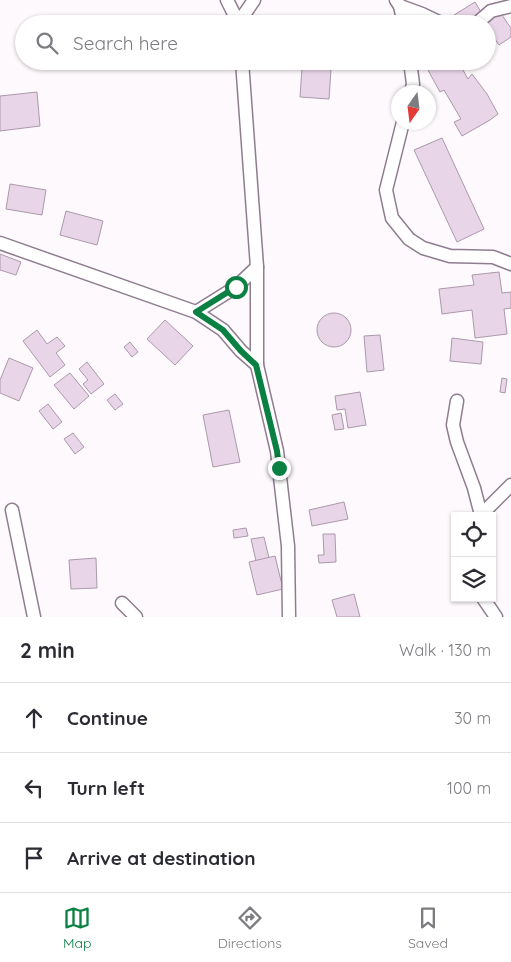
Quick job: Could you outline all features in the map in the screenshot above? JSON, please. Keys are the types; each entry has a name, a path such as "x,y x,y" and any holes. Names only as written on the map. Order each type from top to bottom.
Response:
{"street":[{"path":"228,0 235,15"},
{"path":"244,15 254,0"},
{"path":"398,3 424,15"},
{"path":"486,15 491,11 511,6"},
{"path":"243,70 257,267 256,365 277,451 288,546 290,617"},
{"path":"411,70 413,85"},
{"path":"401,130 386,190 392,218 409,239 422,248 450,256 493,257 511,264"},
{"path":"0,243 196,312 223,330 256,365"},
{"path":"196,312 236,287 257,267"},
{"path":"457,401 453,425 480,512"},
{"path":"484,512 511,484"},
{"path":"12,510 34,617"},
{"path":"486,602 496,617"},
{"path":"122,603 136,617"}],"building":[{"path":"475,2 481,12 476,15 454,15"},
{"path":"499,11 511,28 511,37 499,45 496,41 496,15 494,15"},
{"path":"302,70 331,70 329,99 300,97"},
{"path":"428,70 463,70 468,79 472,74 487,94 498,114 462,136 454,122 461,119 444,90 440,92"},
{"path":"37,92 40,126 0,131 0,96"},
{"path":"442,138 484,229 457,242 414,150"},
{"path":"10,184 46,190 42,215 6,209"},
{"path":"66,211 103,221 97,245 60,235"},
{"path":"0,254 21,262 16,275 0,270"},
{"path":"499,272 502,293 511,292 511,308 504,309 507,334 475,338 472,310 442,314 439,289 474,285 472,275"},
{"path":"334,313 341,314 346,318 350,323 350,337 346,342 341,346 334,347 327,346 322,342 318,337 317,330 318,323 322,318 327,314"},
{"path":"165,320 193,346 175,365 147,339"},
{"path":"37,330 47,344 57,337 65,346 56,353 65,365 50,377 23,341"},
{"path":"380,335 384,370 367,372 364,336"},
{"path":"452,338 483,342 481,364 450,361"},
{"path":"130,342 138,352 132,357 124,347"},
{"path":"9,358 33,368 19,401 0,393 0,380"},
{"path":"87,362 104,384 91,394 83,384 88,380 79,369"},
{"path":"70,373 89,396 74,409 54,385"},
{"path":"502,378 507,379 505,393 500,392"},
{"path":"360,392 366,425 348,428 345,409 337,410 335,396"},
{"path":"115,394 123,404 115,410 107,400"},
{"path":"48,404 62,422 53,429 39,411"},
{"path":"229,410 240,462 213,467 203,415"},
{"path":"341,413 344,429 335,430 332,415"},
{"path":"73,433 84,447 75,454 64,439"},
{"path":"344,502 348,519 312,526 309,510"},
{"path":"246,528 248,536 234,538 233,530"},
{"path":"323,534 335,534 336,562 319,563 318,555 324,555"},
{"path":"264,537 269,558 256,561 251,539"},
{"path":"275,556 283,589 257,595 249,562"},
{"path":"96,558 97,588 71,589 69,560"},
{"path":"354,594 360,617 337,617 332,600"}],"route":[{"path":"236,287 196,312 223,330 256,365 277,451 279,468"}]}
